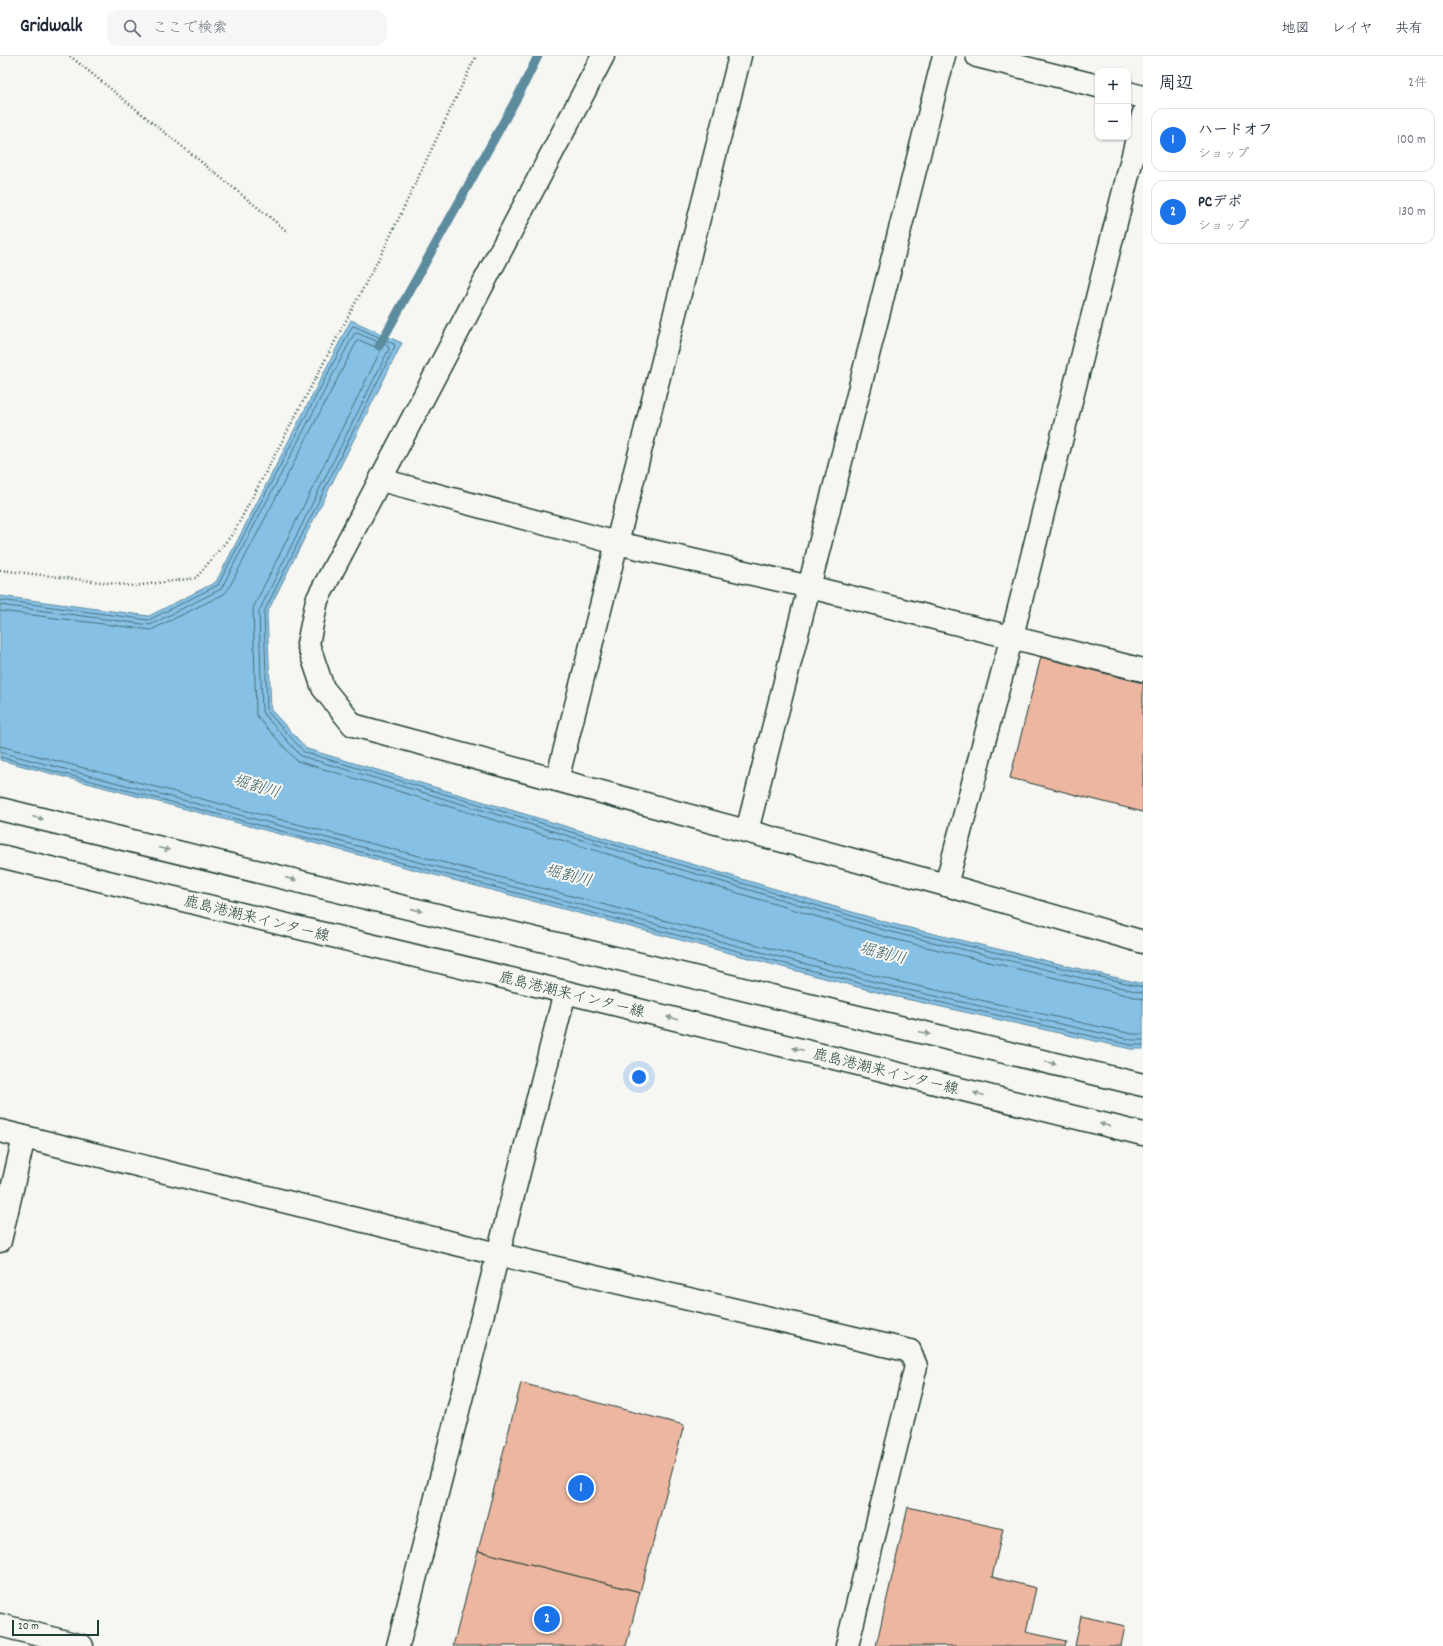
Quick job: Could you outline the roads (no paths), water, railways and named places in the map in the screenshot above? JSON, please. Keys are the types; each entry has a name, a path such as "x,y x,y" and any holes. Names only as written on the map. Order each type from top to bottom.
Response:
{"street":[{"path":"603,56 317,600 308,644 323,688 353,725 946,885 1143,942"},
{"path":"558,780 740,56"},
{"path":"747,831 944,56"},
{"path":"977,56 1095,85"},
{"path":"1131,95 1143,97"},
{"path":"946,885 1012,636 1143,115"},
{"path":"381,480 617,543 810,587 1012,636 1143,670"},
{"path":"0,809 1143,1085"},
{"name":"鹿島港潮来インター線","path":"0,856 565,992 1143,1134"},
{"path":"398,1646 565,992"},
{"path":"0,1132 498,1254 910,1351 916,1366 847,1646"},
{"path":"0,1241 24,1137"},
{"path":"0,1625 82,1646"}],"water":[{"name":"堀割川","path":"351,320 402,343 267,613 271,710 307,749 889,923 1143,984 1143,1049 1131,1049 888,995 0,760 0,596 149,616 216,582"}],"waterway":[{"path":"379,346 519,94 538,56"}],"place":[{"name":"ハードオフ","path":"581,1488"},
{"name":"PCデポ","path":"547,1619"}]}
